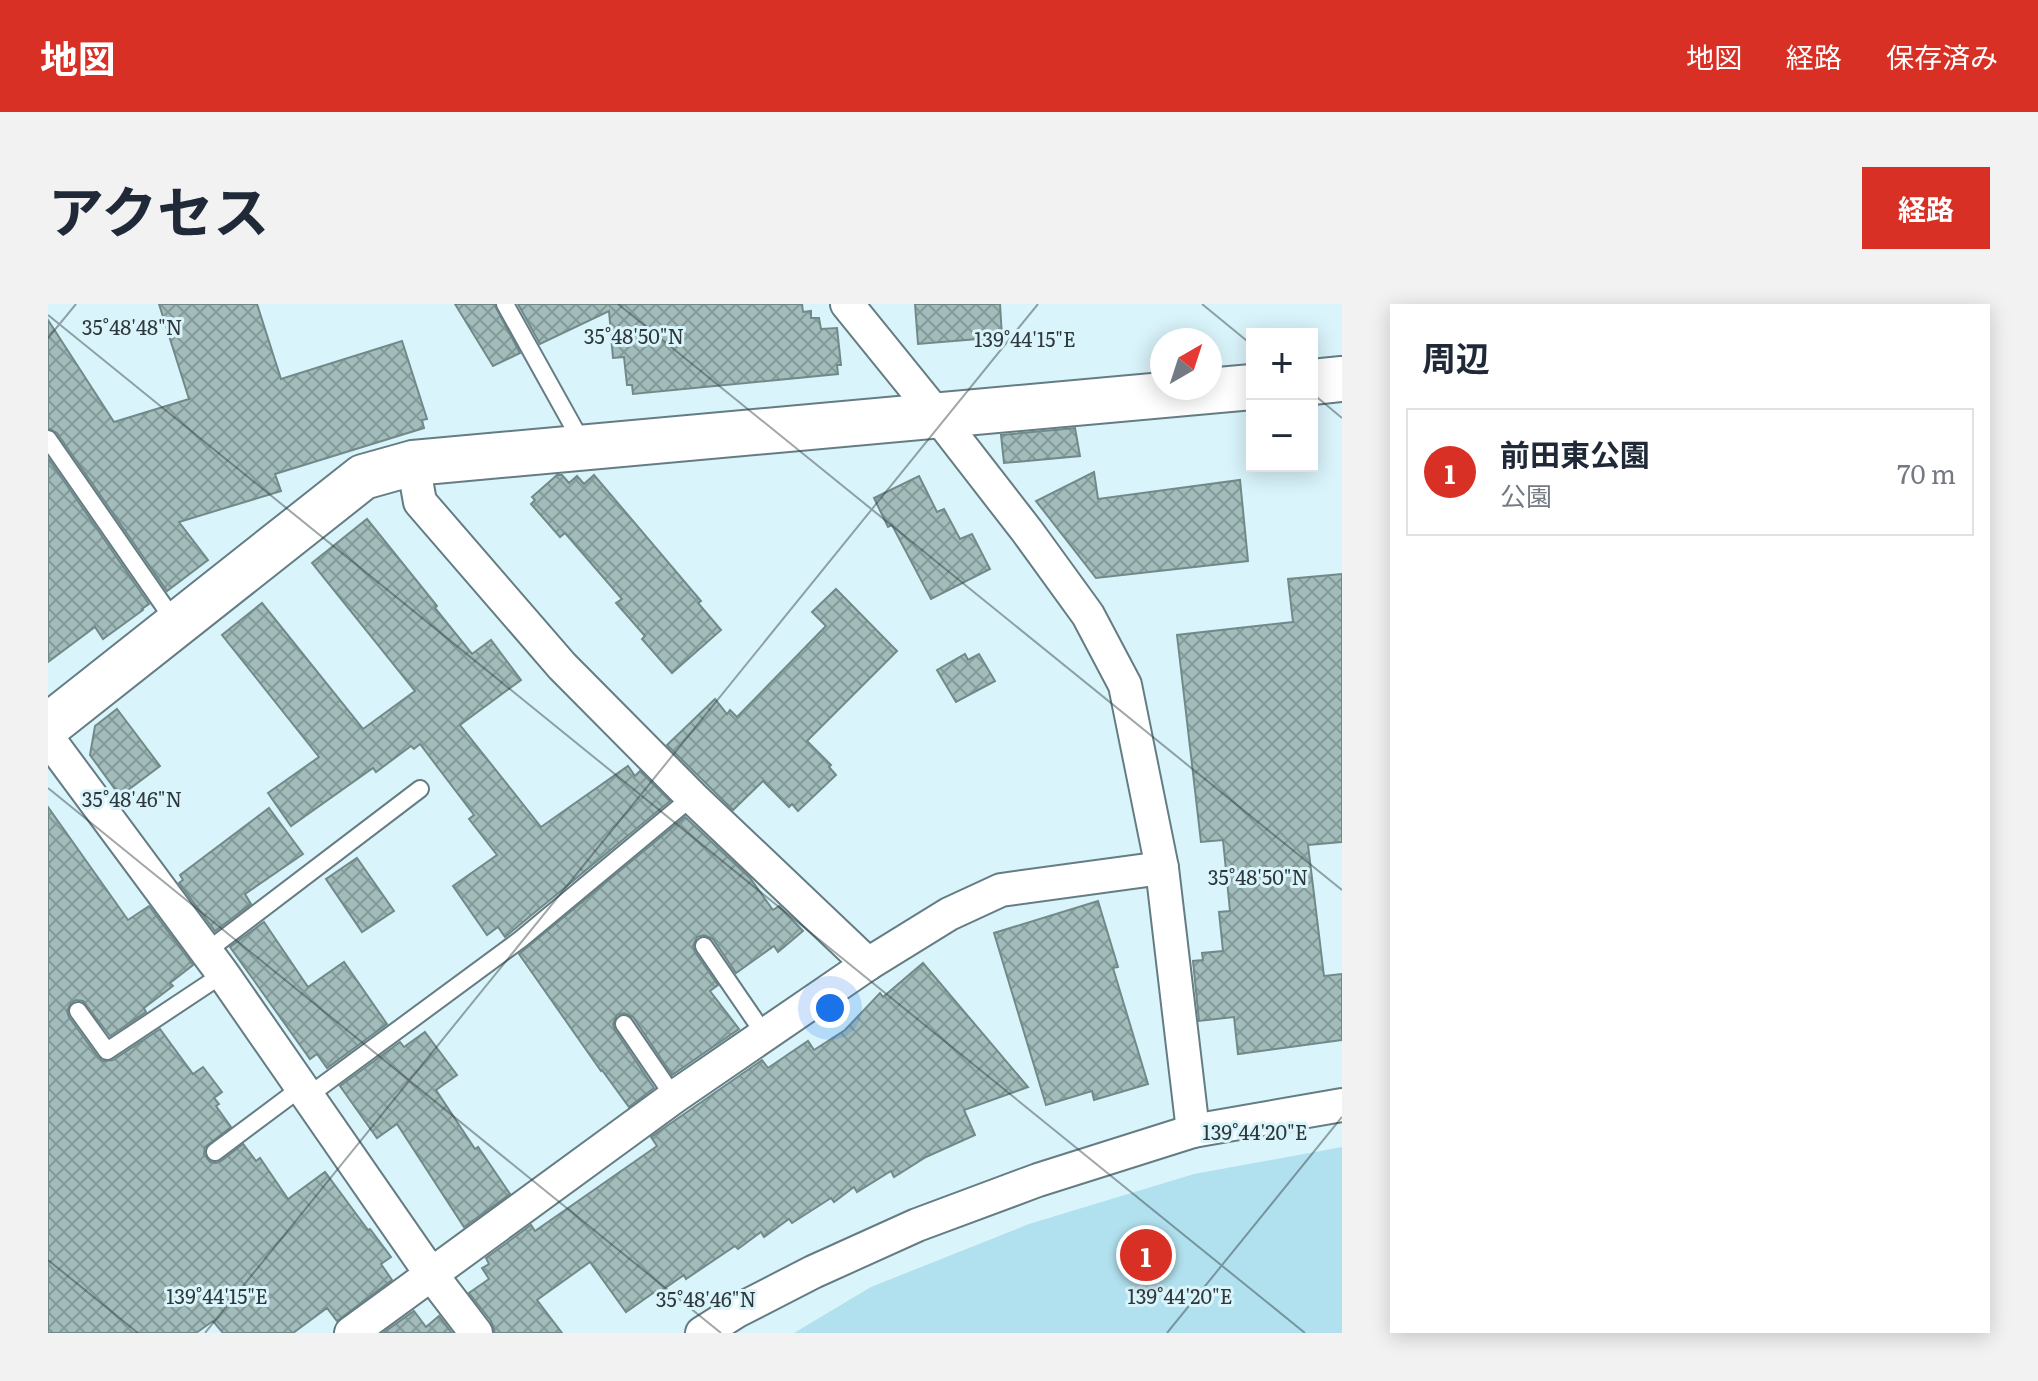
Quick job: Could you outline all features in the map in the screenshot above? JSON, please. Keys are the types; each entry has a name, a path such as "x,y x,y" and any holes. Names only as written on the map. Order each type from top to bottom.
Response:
{"street":[{"path":"847,304 1027,531 1088,615 1125,685 1162,868 1193,1131"},
{"path":"1318,381 1342,379"},
{"path":"48,726 363,477 413,463 1246,388"},
{"path":"413,463 420,502 562,666 692,797 868,964"},
{"path":"48,738 215,962 431,1274 476,1333"},
{"path":"351,1333 674,1097 868,964 949,914 1001,890 1162,868"},
{"path":"702,1333 737,1311 813,1272 917,1225 1038,1180 1193,1131 1342,1105"}],"lane":[{"path":"505,304 585,447"},
{"path":"48,439 176,624"},
{"path":"78,1011 107,1051 420,789"},
{"path":"215,1152 521,939 692,797"},
{"path":"704,946 765,1035"},
{"path":"624,1024 674,1097"}],"shaded area":[{"path":"1342,1147 1342,1333 794,1333 871,1287 1029,1224 1194,1174"}],"building":[{"path":"159,304 257,304 281,379 402,341 427,419 422,420 424,428 275,474 281,491 179,522 208,560 167,591 57,433 48,428 48,320 114,422 189,399"},
{"path":"455,304 494,304 520,353 493,366"},
{"path":"518,304 802,304 803,312 811,311 811,318 819,318 821,329 837,328 841,365 837,365 838,374 633,394 632,385 627,385 624,357 613,358 609,311 540,344"},
{"path":"915,304 1000,304 1002,337 918,344"},
{"path":"1075,428 1080,456 1004,463 1001,435"},
{"path":"48,458 149,604 103,639 95,627 48,662"},
{"path":"1094,472 1098,499 1240,480 1248,561 1096,578 1036,501"},
{"path":"557,475 562,475 569,483 577,476 584,484 594,475 701,601 698,603 721,630 672,673 616,603 622,599 565,533 560,537 531,504 535,500 532,497"},
{"path":"919,476 937,512 944,509 960,539 972,534 990,569 931,599 892,525 888,527 874,498"},
{"path":"367,519 472,654 491,640 521,680 460,725 541,827 628,766 635,776 640,771 670,801 505,937 498,927 487,935 453,886 497,855 469,819 474,815 420,744 414,749 411,746 376,772 373,768 291,826 268,793 319,757 222,635 262,603 363,729 415,691 312,563"},
{"path":"1342,574 1342,842 1308,845 1324,976 1342,974 1342,1040 1238,1054 1234,1017 1199,1021 1193,961 1203,960 1202,953 1223,951 1219,912 1230,911 1223,840 1201,842 1177,635 1293,622 1288,579"},
{"path":"836,589 897,651 807,741 831,765 829,767 836,775 798,811 792,804 789,807 763,781 733,810 667,745 715,699 727,714 730,710 737,717 826,626 812,612"},
{"path":"965,654 968,660 979,654 995,681 956,702 937,670"},
{"path":"117,709 160,766 120,796 90,755 95,726"},
{"path":"48,807 128,920 149,906 193,965 170,983 173,986 144,1008 146,1012 110,1036 83,1001 71,1003 67,1011 69,1017 103,1061 113,1060 160,1029 193,1074 203,1067 222,1092 214,1098 219,1104 216,1106 231,1127 205,1147 204,1154 210,1162 221,1161 243,1144 256,1161 260,1158 288,1199 325,1172 391,1257 381,1264 392,1280 337,1321 327,1308 293,1333 223,1333 213,1321 196,1333 48,1333"},
{"path":"269,808 303,854 245,894 251,904 215,931 179,883 183,880 180,875"},
{"path":"685,817 750,878 773,910 779,906 803,931 778,952 774,946 736,973 713,939 704,935 697,937 693,946 695,952 718,985 710,991 739,1029 672,1075 633,1017 624,1013 617,1015 613,1024 615,1030 654,1088 629,1107 519,954"},
{"path":"357,858 394,911 362,932 326,879"},
{"path":"1098,901 1118,967 1113,968 1148,1084 1094,1100 1092,1091 1046,1105 994,933"},
{"path":"264,922 308,987 344,962 387,1024 327,1068 317,1054 310,1059 230,947"},
{"path":"923,963 1028,1087 964,1110 975,1135 926,1157 894,1177 891,1171 857,1192 854,1187 834,1202 831,1198 792,1223 789,1219 764,1237 761,1232 738,1249 735,1246 686,1279 684,1275 626,1312 590,1262 537,1300 562,1333 495,1333 491,1321 469,1293 489,1279 482,1268 489,1264 486,1258 531,1225 535,1231 657,1146 651,1137 762,1060 768,1068 808,1041 814,1050 845,1030 880,993 883,997"},
{"path":"425,1032 457,1075 436,1090 475,1149 478,1147 510,1194 464,1227 397,1124 377,1138 340,1086 400,1042 404,1047"},
{"path":"414,1311 426,1327 439,1316 452,1333 383,1333"}],"place":[{"name":"前田東公園","path":"1146,1255"}]}
